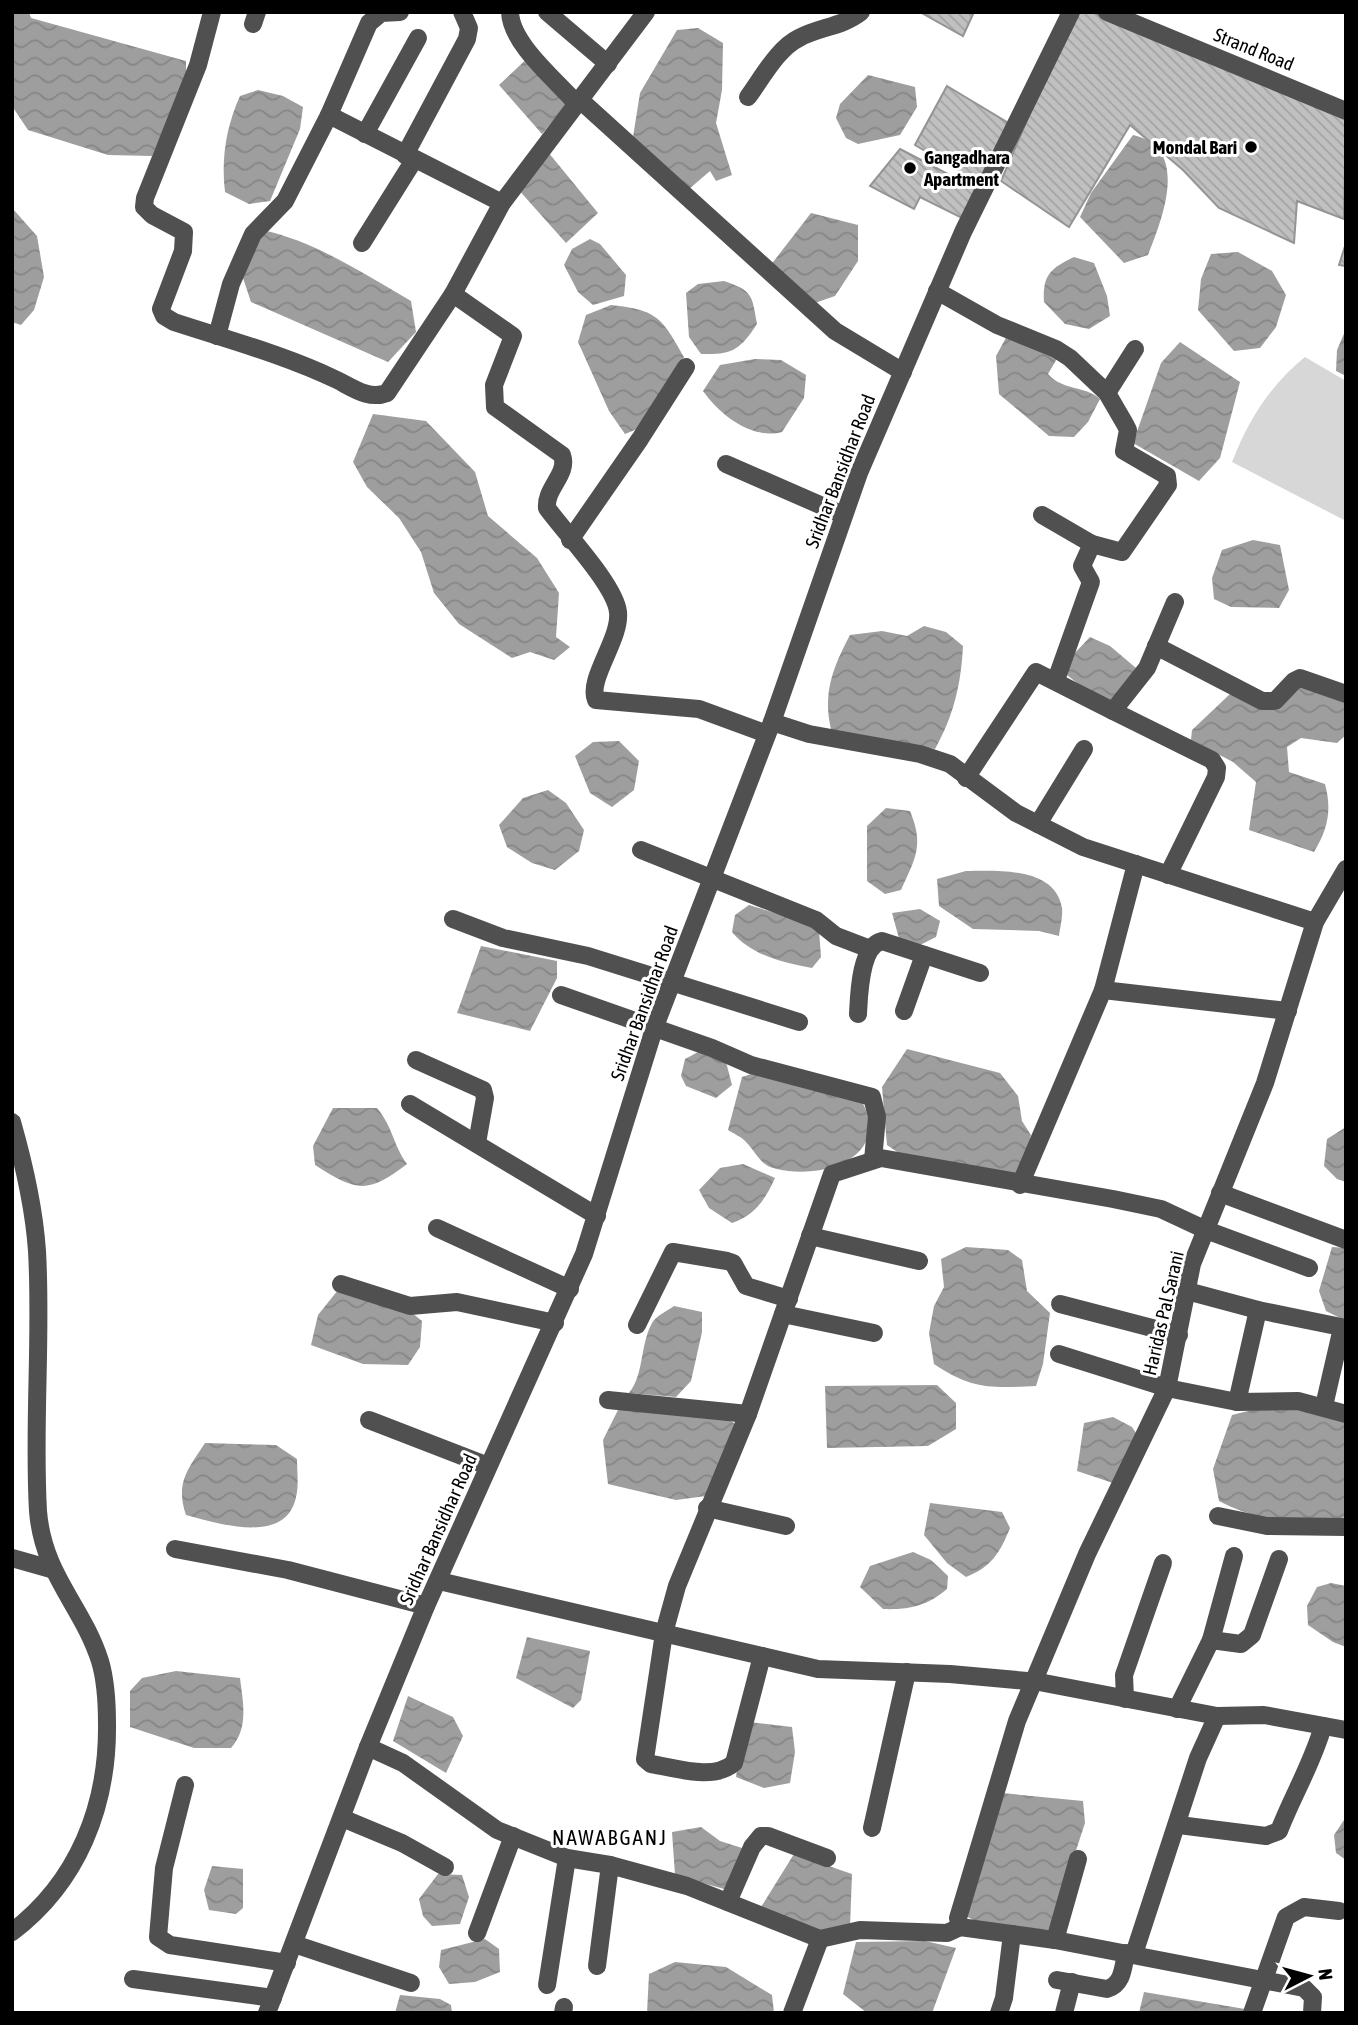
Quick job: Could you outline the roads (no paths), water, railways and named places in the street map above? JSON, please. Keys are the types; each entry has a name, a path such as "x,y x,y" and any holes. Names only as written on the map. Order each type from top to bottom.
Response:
{"street":[{"path":"212,12 198,65 144,207 152,215 184,232 183,251 161,309 164,316 305,365 364,394 381,396 387,393 453,294 502,203 646,12"},
{"path":"218,336 231,284 253,234 285,201 329,115 369,23 381,13 400,12"},
{"path":"362,243 410,157 467,39 469,28 462,12"},
{"path":"510,12 513,30 521,42 578,101 835,331 902,372"},
{"path":"547,12 608,64"},
{"path":"748,97 786,48 798,38 846,22 861,12"},
{"name":"Sridhar Bansidhar Road","path":"270,2005 368,1746 426,1606 570,1289 597,1216 654,1029 770,728 843,515 937,290 1071,12"},
{"name":"Strand Road","path":"1107,12 1346,111"},
{"path":"365,134 418,38"},
{"path":"329,115 502,203"},
{"path":"937,290 997,325 1056,349 1107,393 1128,430 1124,451 1167,476 1168,482 1122,552 1091,544 1042,515"},
{"path":"453,294 513,336 512,346 494,385 495,407 562,455 563,469 547,502 547,508 616,601 618,615 613,641 594,687 596,700 699,709 770,728 920,754 950,764 1016,813 1083,847 1315,922"},
{"path":"1107,393 1135,349"},
{"path":"570,540 640,439 686,366"},
{"path":"726,464 843,515"},
{"path":"1056,680 1091,582 1082,566 1091,544"},
{"path":"1112,710 1147,668 1175,602"},
{"path":"1156,646 1262,701 1275,701 1300,678 1346,694"},
{"path":"967,778 1036,672 1056,680 1212,760 1217,768 1216,778 1168,875"},
{"path":"1038,824 1084,749"},
{"path":"641,850 816,920 836,936 870,948"},
{"path":"1020,1185 1103,990 1136,864"},
{"name":"Haridas Pal Sarani","path":"960,1927 958,1918 1017,1721 1087,1554 1167,1388 1192,1264 1265,1083 1315,922 1346,869"},
{"path":"453,919 503,938 588,956 799,1022"},
{"path":"858,1014 860,984 870,948 882,941 980,973"},
{"path":"904,1012 924,955"},
{"path":"1103,990 1288,1011"},
{"path":"561,995 712,1048 751,1065 872,1097 877,1117 873,1160"},
{"path":"416,1060 482,1090 485,1098 477,1143"},
{"path":"410,1104 597,1216"},
{"path":"12,1122 32,1204 37,1251 38,1493 42,1539 51,1569 90,1637 100,1662 107,1713 108,1753 103,1784 81,1851 61,1883 12,1932"},
{"path":"762,1656 734,1763 716,1773 651,1764 645,1759 664,1633 677,1586 748,1414 832,1174 881,1157 1020,1185 1161,1209 1206,1230 1308,1268"},
{"path":"1220,1194 1346,1240"},
{"path":"437,1228 570,1289"},
{"path":"810,1236 919,1261"},
{"path":"637,1325 673,1252 733,1263 746,1286 786,1307 874,1333"},
{"path":"341,1284 410,1306 457,1302 555,1324"},
{"path":"1187,1291 1258,1310 1344,1328 1324,1406"},
{"path":"1060,1304 1179,1335"},
{"path":"1237,1402 1258,1310"},
{"path":"1059,1354 1167,1388 1237,1402 1298,1401 1346,1414"},
{"path":"608,1400 748,1414"},
{"path":"369,1420 488,1466"},
{"path":"707,1508 786,1526"},
{"path":"1218,1516 1267,1526 1346,1527"},
{"path":"175,1549 288,1570 426,1606"},
{"path":"1177,1709 1211,1640 1234,1556"},
{"path":"12,1558 51,1569"},
{"path":"1211,1640 1247,1642 1279,1559"},
{"path":"1125,1699 1124,1675 1163,1563"},
{"path":"439,1581 818,1669 1034,1681 1217,1716 1264,1715 1346,1730"},
{"path":"872,1828 906,1672"},
{"path":"1064,2013 1065,1981 1107,1989 1115,1986 1121,1979 1179,1825 1198,1758 1217,1716"},
{"path":"1179,1825 1266,1836 1279,1831 1295,1791 1316,1752 1323,1726"},
{"path":"368,1746 403,1763 497,1830 567,1858 687,1886 820,1939 860,1930 947,1933 960,1927 1055,1940 1265,1978 1310,1992 1314,2001 1312,2013"},
{"path":"185,1786 163,1868 158,1937 170,1945 287,1963"},
{"path":"342,1818 402,1843 445,1867"},
{"path":"477,1933 513,1836"},
{"path":"728,1902 752,1847 761,1836 768,1836 827,1858"},
{"path":"547,1984 567,1858"},
{"path":"1055,1940 1078,1859"},
{"path":"597,1966 610,1866"},
{"path":"1252,2013 1286,1917 1304,1907 1339,1911"},
{"path":"999,2013 1004,1998 1012,1934"},
{"path":"792,2013 820,1939"},
{"path":"294,1944 411,1983"},
{"path":"133,1979 270,2005"}],"water":[{"path":"12,12 29,12 31,18 186,61 186,76 152,156 108,155 28,130 12,106"},
{"path":"698,28 723,43 722,90 716,123 732,175 716,181 710,171 689,189 633,137 640,93 677,30"},
{"path":"532,54 570,100 542,134 499,85"},
{"path":"868,75 915,87 917,107 900,135 858,144 846,138 836,118 840,104"},
{"path":"258,90 283,96 303,107 300,129 270,201 249,204 225,192 224,155 228,131 240,96"},
{"path":"1133,135 1151,142 1162,154 1167,169 1168,186 1160,223 1148,255 1124,263 1080,217 1091,193"},
{"path":"548,152 598,213 566,243 517,188"},
{"path":"13,209 37,236 44,277 34,310 21,325 12,322"},
{"path":"811,213 858,225 858,261 835,296 812,304 770,266"},
{"path":"262,230 320,250 411,301 416,332 388,362 251,302 243,278"},
{"path":"590,239 600,244 626,275 624,296 593,305 578,292 564,265 572,249"},
{"path":"1238,252 1272,271 1286,295 1276,327 1260,348 1234,351 1198,310 1201,279 1211,254"},
{"path":"1074,257 1094,263 1107,296 1110,316 1089,329 1065,324 1044,302 1045,285 1050,274 1059,265"},
{"path":"724,281 750,295 757,324 734,349 701,354 689,337 686,293 698,284"},
{"path":"611,305 639,310 657,318 670,333 684,357 642,427 625,434 609,411 578,342 586,315"},
{"path":"1346,329 1346,376 1336,371 1337,350"},
{"path":"1008,334 1062,350 1048,374 1060,383 1100,399 1088,422 1074,437 1049,436 999,394 996,356"},
{"path":"1180,342 1240,382 1220,458 1199,481 1133,443 1161,363"},
{"path":"755,359 781,360 806,375 804,398 782,432 771,434 748,429 718,409 703,391 720,365"},
{"path":"373,414 426,421 475,472 488,516 537,558 559,593 556,637 570,647 554,660 530,652 512,658 459,624 434,593 421,552 399,518 367,487 353,462"},
{"path":"1253,540 1280,545 1289,590 1279,608 1231,607 1214,599 1212,578 1222,550"},
{"path":"924,626 946,632 963,646 955,699 935,749 832,733 828,706 830,682 850,635 882,631 907,636"},
{"path":"1090,637 1110,646 1136,668 1124,691 1112,702 1082,687 1067,675 1071,657"},
{"path":"1303,682 1346,702 1346,735 1337,743 1301,738 1287,747 1289,772 1325,784 1327,819 1323,835 1314,852 1249,830 1256,782 1233,762 1191,740 1192,730 1230,694 1276,710"},
{"path":"619,741 639,761 634,790 612,807 590,793 575,756 593,742"},
{"path":"548,790 566,803 584,830 579,851 555,870 532,863 507,847 499,825 523,798"},
{"path":"886,808 910,811 917,842 914,859 901,890 885,894 867,881 867,826"},
{"path":"966,871 1023,874 1048,884 1057,894 1062,908 1059,936 1039,931 973,929 939,906 937,879"},
{"path":"749,905 799,920 819,930 821,957 812,968 768,957 748,947 732,932 735,915"},
{"path":"920,909 940,921 936,937 918,946 900,942 892,913"},
{"path":"481,946 557,961 557,978 530,1031 457,1013"},
{"path":"907,1049 1000,1073 1018,1096 1022,1121 1031,1135 1025,1161 1015,1176 903,1156 887,1145 882,1087"},
{"path":"700,1051 726,1062 732,1085 716,1098 686,1086 681,1076 685,1059"},
{"path":"760,1071 861,1100 868,1120 868,1136 861,1150 848,1160 814,1171 777,1169 763,1162 744,1140 728,1130 742,1077"},
{"path":"333,1108 377,1108 407,1164 382,1181 361,1186 341,1180 315,1165 313,1146"},
{"path":"1346,1127 1346,1182 1337,1179 1324,1166 1327,1139"},
{"path":"743,1164 775,1178 758,1206 747,1216 732,1223 709,1208 699,1190 720,1168"},
{"path":"966,1247 1008,1250 1022,1260 1027,1291 1050,1313 1043,1364 1036,1386 983,1386 960,1379 934,1364 929,1333 934,1306 944,1287 941,1259"},
{"path":"1332,1247 1346,1248 1346,1321 1326,1311 1319,1291"},
{"path":"338,1290 406,1308 422,1321 420,1347 408,1365 363,1364 311,1345 318,1315"},
{"path":"674,1306 702,1312 702,1332 691,1381 676,1397 629,1393 637,1378 652,1323"},
{"path":"937,1385 956,1403 956,1429 928,1446 827,1448 825,1386"},
{"path":"1264,1407 1315,1411 1346,1421 1346,1517 1314,1522 1281,1520 1249,1513 1219,1501 1213,1469 1232,1415"},
{"path":"619,1408 721,1416 734,1423 734,1442 706,1496 676,1500 608,1484 603,1440"},
{"path":"1113,1417 1132,1427 1138,1436 1113,1483 1077,1471 1084,1423"},
{"path":"205,1443 276,1445 297,1459 297,1493 290,1512 279,1522 249,1527 232,1526 186,1515 182,1494 185,1477"},
{"path":"930,1503 1002,1512 1010,1528 994,1558 982,1569 966,1577 947,1563 924,1535"},
{"path":"913,1552 931,1560 948,1576 947,1589 917,1606 883,1609 860,1587 870,1566"},
{"path":"1331,1583 1346,1586 1346,1647 1333,1642 1308,1625 1307,1606 1317,1587"},
{"path":"527,1637 590,1651 581,1700 573,1708 516,1678"},
{"path":"176,1671 240,1678 243,1724 231,1748 194,1748 130,1727 130,1691 142,1678"},
{"path":"408,1696 453,1717 463,1736 446,1773 393,1741"},
{"path":"749,1722 792,1727 795,1752 790,1783 764,1788 736,1777 740,1747"},
{"path":"1002,1793 1083,1801 1085,1823 1050,1930 981,1924 966,1916"},
{"path":"1346,1817 1346,1860 1336,1853 1334,1835"},
{"path":"701,1827 720,1841 742,1848 731,1891 675,1875 672,1832"},
{"path":"794,1854 852,1874 850,1927 825,1933 761,1907"},
{"path":"212,1866 243,1869 243,1908 236,1914 209,1910 204,1890"},
{"path":"438,1874 462,1875 469,1897 460,1924 432,1926 423,1916 419,1899"},
{"path":"485,1939 499,1949 500,1972 475,1982 449,1984 439,1967 441,1950"},
{"path":"925,1941 956,1948 932,2013 867,2013 843,1994 856,1942"},
{"path":"675,1962 726,1967 772,1995 774,2013 647,2013 649,1974"},
{"path":"1144,1992 1245,2009 1244,2013 1139,2013"},
{"path":"400,1995 440,1999 451,2005 452,2013 395,2013"}],"place":[{"name":"Mondal Bari","path":"1251,147"},
{"name":"Gangadhara Apartment","path":"910,168"}],"district":[{"name":"NAWABGANJ","path":"610,1838"}]}
